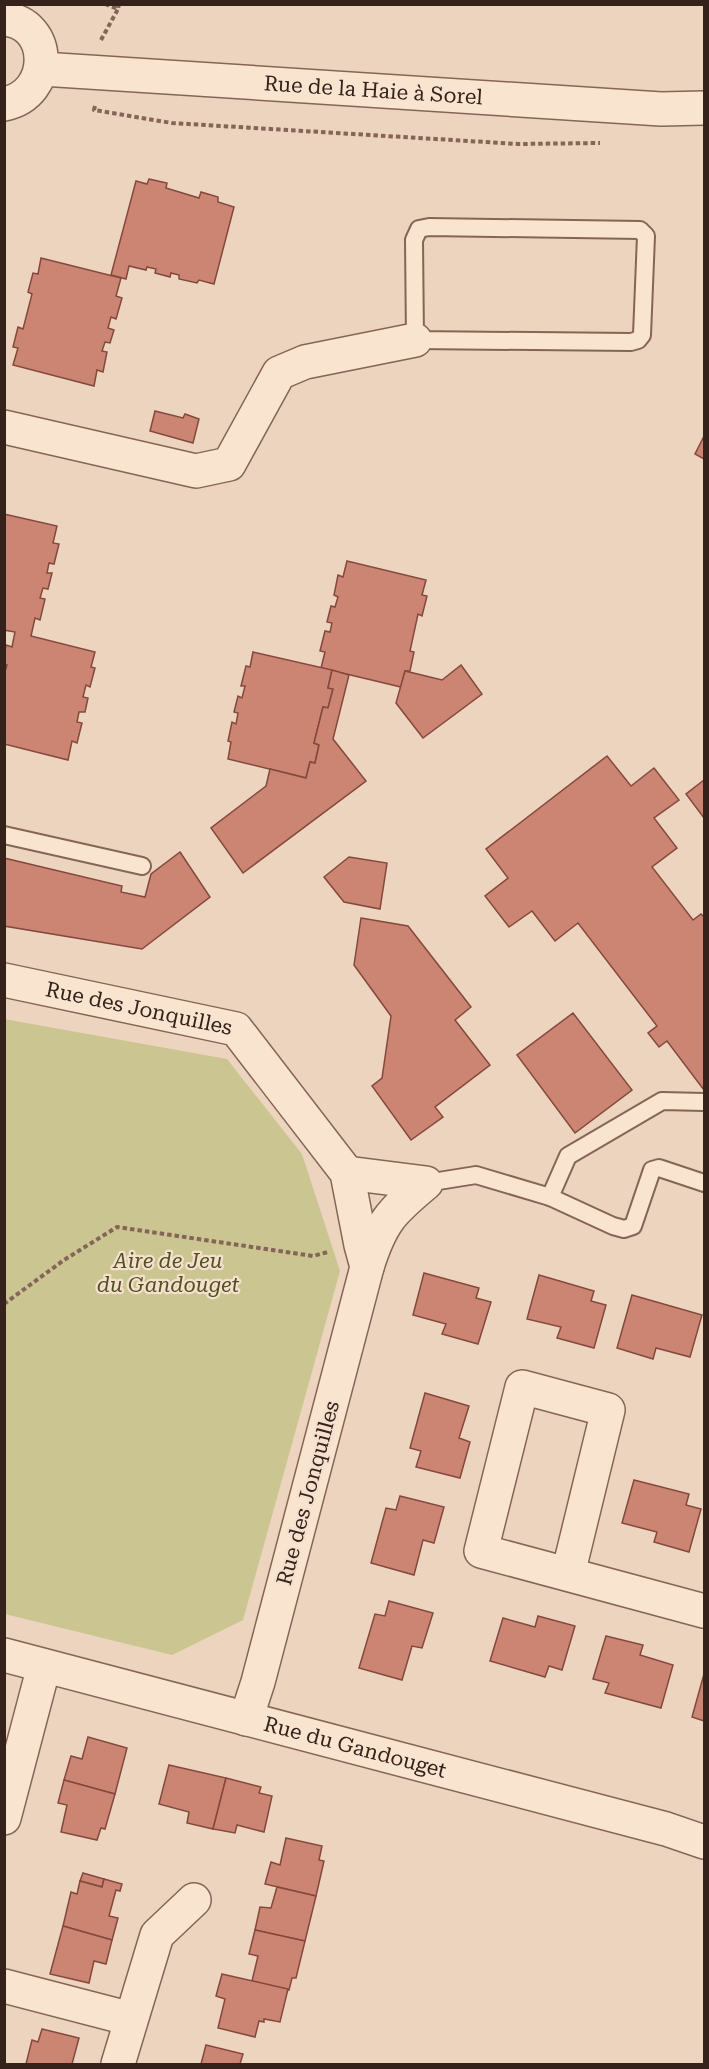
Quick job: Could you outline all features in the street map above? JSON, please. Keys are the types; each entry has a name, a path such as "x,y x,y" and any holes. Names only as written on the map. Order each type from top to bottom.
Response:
{"street":[{"path":"4,19 12,19 30,30 41,48 42,69 33,88 17,101 4,104"},
{"name":"Rue de la Haie à Sorel","path":"42,69 661,109 705,108"},
{"path":"4,428 196,471 229,464 279,373 305,362 415,340"},
{"name":"Rue des Jonquilles","path":"4,980 236,1029 347,1173 364,1256"},
{"path":"347,1173 426,1183"},
{"name":"Rue des Jonquilles","path":"246,1719 261,1671 364,1256 395,1209 426,1183"},
{"path":"568,1574 608,1410 522,1387 481,1551 705,1611"},
{"name":"Rue du Gandouget","path":"4,1655 666,1829 705,1842"},
{"path":"4,1818 44,1666"},
{"path":"118,2064 157,1935 195,1899"},
{"path":"4,1986 131,2019"}],"lane":[{"path":"429,227 640,230 646,236 642,335 638,340 631,342 415,340 414,240 419,229 429,227"},
{"path":"4,835 142,866"},
{"path":"550,1197 568,1156 662,1101 705,1102"},
{"path":"426,1183 476,1175 550,1197 624,1229 633,1226 652,1170 659,1168 705,1183"}],"path":[{"path":"105,4 118,9 119,4"},
{"path":"4,1304 64,1260 117,1227 313,1256 364,1256"}],"green space":[{"name":"Aire de Jeu du Gandouget","path":"4,1019 227,1059 302,1154 340,1271 243,1620 172,1655 5,1614"}],"building":[{"path":"149,179 167,183 166,188 199,198 201,192 218,197 218,202 234,207 214,284 199,280 197,283 179,279 179,275 171,273 170,277 155,273 156,269 147,267 146,270 129,266 126,279 111,275 136,181 147,184"},
{"path":"41,258 121,278 116,296 122,298 116,319 111,317 108,328 114,330 110,343 105,342 102,351 107,352 103,372 97,370 94,386 13,365 18,348 13,347 18,327 23,329 32,294 28,292 33,273 38,274"},
{"path":"155,411 183,418 185,414 199,419 193,443 150,431"},
{"path":"704,436 704,459 695,454"},
{"path":"4,514 57,526 53,543 59,544 54,564 49,563 47,573 52,573 48,589 43,588 40,598 45,599 40,620 35,618 31,636 95,652 91,667 95,668 90,687 86,685 83,697 88,698 85,712 79,712 77,722 82,723 77,743 72,741 68,760 4,744 4,675 7,665 4,665 4,654 6,645 12,647 15,632 4,630"},
{"path":"347,561 426,580 422,595 427,596 422,616 418,614 410,651 414,652 410,671 405,671 401,687 321,668 325,652 320,651 325,631 330,632 332,623 327,622 331,606 335,607 338,597 334,595 338,575 343,577"},
{"path":"253,652 332,670 328,688 333,689 328,708 323,707 314,743 319,745 315,763 310,762 306,778 228,759 231,742 228,741 232,722 236,724 238,713 234,712 238,696 242,698 245,686 241,686 246,666 250,667"},
{"path":"461,665 482,694 423,738 396,703 405,671 442,680"},
{"path":"332,670 349,675 333,739 366,781 243,873 211,828 266,786 270,769 306,778 310,762 315,763 319,745 314,743 323,707 328,708 333,689 328,688"},
{"path":"607,756 631,786 654,768 679,800 654,818 677,848 652,867 693,920 701,914 704,917 704,1090 667,1041 659,1047 648,1033 657,1026 578,923 555,941 532,911 509,927 485,896 508,878 486,849"},
{"path":"704,780 704,818 686,794"},
{"path":"180,852 210,897 142,949 4,926 4,858 122,886 121,892 145,897 151,874"},
{"path":"349,857 387,863 380,909 344,902 324,877"},
{"path":"361,918 408,926 471,1007 455,1020 490,1065 435,1107 443,1117 411,1140 372,1086 382,1078 391,1016 354,965"},
{"path":"573,1013 632,1090 575,1133 517,1055"},
{"path":"424,1273 479,1288 476,1298 491,1302 478,1344 442,1334 446,1324 413,1315"},
{"path":"539,1275 594,1291 591,1301 606,1305 594,1348 557,1338 561,1327 527,1319"},
{"path":"632,1295 702,1315 690,1357 656,1348 653,1359 617,1348"},
{"path":"425,1393 469,1406 459,1438 470,1442 460,1478 416,1467 421,1451 410,1448"},
{"path":"634,1480 689,1494 686,1505 701,1509 689,1552 654,1542 657,1532 622,1523"},
{"path":"400,1496 444,1507 434,1543 423,1540 414,1575 371,1563 386,1508 396,1510"},
{"path":"389,1601 433,1613 422,1648 412,1646 402,1680 359,1668 375,1614 385,1616"},
{"path":"538,1616 575,1626 562,1670 549,1666 545,1677 490,1661 503,1618 535,1627"},
{"path":"606,1636 643,1645 640,1655 673,1665 661,1708 605,1693 609,1683 593,1679"},
{"path":"704,1674 704,1721 692,1717"},
{"path":"88,1737 127,1748 115,1794 64,1780 71,1756 82,1759"},
{"path":"169,1765 226,1778 213,1829 187,1823 189,1812 159,1804"},
{"path":"226,1778 261,1787 259,1793 272,1796 264,1832 237,1825 235,1833 213,1829"},
{"path":"64,1780 115,1794 105,1829 101,1828 97,1840 61,1832 67,1805 58,1803"},
{"path":"286,1838 322,1846 319,1860 324,1861 316,1896 265,1884 271,1862 280,1865"},
{"path":"83,1873 104,1879 102,1887 80,1881"},
{"path":"104,1879 122,1884 120,1891 116,1890 109,1916 118,1918 112,1940 63,1926 71,1892 77,1894 80,1881 102,1887"},
{"path":"277,1887 316,1896 305,1941 255,1930 260,1907 271,1908"},
{"path":"63,1926 112,1940 106,1964 94,1961 89,1983 50,1974"},
{"path":"255,1930 305,1941 296,1978 292,1978 289,1990 252,1981 258,1956 249,1954"},
{"path":"222,1974 288,1989 280,2022 264,2019 264,2022 259,2021 255,2037 218,2028 225,1999 216,1996"},
{"path":"42,2029 79,2038 72,2064 26,2064 32,2040 38,2042"},
{"path":"206,2045 243,2054 240,2064 201,2064"}]}
